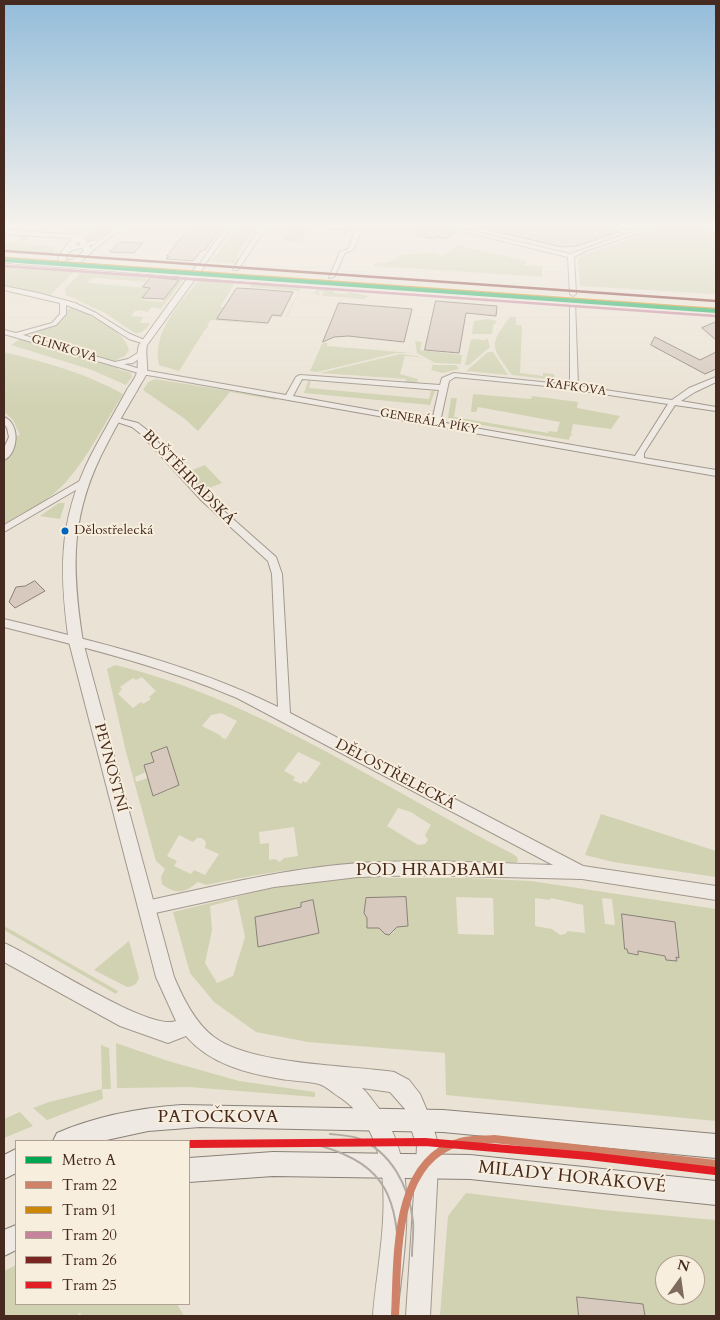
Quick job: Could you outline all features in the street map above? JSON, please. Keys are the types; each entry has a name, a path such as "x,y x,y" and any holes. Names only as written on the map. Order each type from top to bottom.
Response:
{"main road":[{"path":"386,285 573,298 716,304"},
{"path":"419,285 716,312"},
{"name":"PATOČKOVA","path":"68,1140 130,1121 164,1117 419,1120"},
{"path":"419,1120 716,1146"},
{"path":"190,1170 273,1164 393,1165"},
{"name":"MILADY HORÁKOVÉ","path":"393,1165 521,1172 716,1193"}],"street":[{"path":"142,372 141,353 145,342 187,285"},
{"path":"572,285 574,388"},
{"path":"4,288 63,302 91,313 134,340 145,342"},
{"name":"GLINKOVA","path":"15,334 54,324 63,314 63,302"},
{"name":"GLINKOVA","path":"4,332 142,372"},
{"name":"GLINKOVA","path":"114,364 130,361 141,353"},
{"name":"GENERÁLA PÍKY","path":"142,372 716,473"},
{"name":"PEVNOSTNÍ","path":"142,372 83,482 71,529 68,584 76,642 165,977 175,1001 189,1025 208,1044 237,1058 324,1076 394,1082 401,1086 410,1097 419,1120"},
{"name":"KAFKOVA","path":"443,388 446,378 454,375 574,388 716,409"},
{"path":"289,397 300,377 443,388 436,424"},
{"path":"639,459 640,453 673,403 692,390 716,379"},
{"path":"4,419 11,428 13,437 4,457"},
{"name":"BUŠTĚHRADSKÁ","path":"117,419 136,424 204,498 272,559 275,569 284,716"},
{"path":"4,529 83,482"},
{"name":"DĚLOSTŘELECKÁ","path":"4,624 168,667 226,688 284,716 582,872"},
{"name":"POD HRADBAMI","path":"146,908 274,880 358,870 422,868 582,872 716,893"},
{"path":"4,952 120,1016 168,1033 189,1025"},
{"name":"PEVNOSTNÍ","path":"324,1076 352,1093 374,1118 383,1134 393,1165 394,1208 385,1316"},
{"path":"418,1316 428,1166 426,1141 419,1120"}],"green space":[{"path":"4,285 61,285 50,295"},
{"path":"69,285 107,285 150,288 141,300 162,302 175,285 180,285 161,309 152,307 147,312 135,311 131,316 143,317 140,323 150,323 146,329 138,333 135,333 103,312 66,295 65,289"},
{"path":"195,285 234,285 220,307 224,307 217,319 273,325 211,320 179,371 159,365 159,341 163,330 176,309"},
{"path":"251,285 259,285 301,288 286,317 299,291 250,287"},
{"path":"716,285 716,289 714,294 580,286"},
{"path":"319,289 334,291 334,293 346,294 349,292 368,296 364,299 322,296 324,292 320,291 317,292 320,294 319,296 314,292"},
{"path":"70,308 76,308 115,330 126,343 129,350 125,356 114,361 33,336 32,334 61,322"},
{"path":"510,317 516,317 516,325 522,325 520,373 543,376 543,373 554,374 555,380 512,375 496,352 495,346 498,334"},
{"path":"488,319 497,321 493,326 492,334 472,334 474,321"},
{"path":"487,337 490,347 469,365 465,365 471,339 486,340"},
{"path":"20,339 118,368 131,373 132,377 126,385 92,370 11,345"},
{"path":"415,341 422,342 420,350 462,355 461,364 435,363 417,353"},
{"path":"324,343 328,343 327,346 412,353 396,353 317,372 310,371"},
{"path":"488,352 493,352 508,375 466,371"},
{"path":"7,353 66,369 95,380 123,394 89,451 65,483 28,512 26,511 4,524 4,461 13,448 16,436 20,435 13,420 4,412 4,354"},
{"path":"400,354 418,356 426,360 419,357 405,356 400,374 418,379 417,383 405,382 406,379 320,373"},
{"path":"433,364 456,365 459,369 443,373 431,370"},
{"path":"155,379 275,398 276,400 230,392 198,431 185,419 143,390 148,382"},
{"path":"311,380 309,388 429,399 431,391 435,391 430,405 304,393 308,381"},
{"path":"473,394 531,399 532,396 578,402 577,408 620,416 611,429 573,424 571,434 573,435 570,436 569,440 448,418 451,398 457,398 454,417 548,433 549,431 557,432 560,422 478,407 476,412 471,412"},
{"path":"205,465 222,483 204,490 187,472"},
{"path":"59,503 65,503 60,519 40,516"},
{"path":"115,665 167,680 218,699 268,722 511,853 517,857 518,861 515,864 425,861 350,863 288,870 206,885 198,882 180,891 167,888 162,884 161,877 165,869 156,861 126,752 107,669","holes":["142,677 156,691 149,697 151,699 143,704 141,702 133,708 118,694 122,689 120,687 133,678 136,680","221,713 237,721 226,739 202,726 211,715","167,747 172,789 154,796 148,778 136,782 135,777 146,772 144,765 154,762 151,753","298,752 321,763 306,783 303,781 301,784 293,780 295,777 284,771","398,808 411,812 431,825 425,835 428,840 425,844 418,845 387,826","294,827 298,856 284,858 280,862 275,859 269,860 269,843 260,844 259,832","179,835 193,842 197,838 202,838 206,842 205,848 219,854 205,875 194,870 191,874 174,866 177,861 167,856"]},
{"path":"601,814 716,851 716,877 613,862 585,855"},
{"path":"355,878 468,878 531,881 716,909 716,1121 446,1095 445,1053 308,1042 256,1032 214,1002 190,973 173,912 281,886","holes":["406,897 408,926 395,927 394,932 389,935 385,934 381,927 367,928 367,917 364,913 366,898","456,897 493,898 494,935 458,934","535,898 550,900 551,898 583,905 585,933 568,931 560,935 552,929 535,926","602,898 612,899 615,925 605,924","237,899 245,937 233,976 217,983 205,963 212,930 210,906","313,900 318,933 258,946 255,917 301,907 301,903","623,914 678,958 676,957 677,961 666,960 665,956 638,951 638,955 628,953 627,949 625,949"]},
{"path":"4,926 118,991 116,994 4,930"},
{"path":"129,941 139,978 134,985 127,987 94,970"},
{"path":"116,1043 168,1061 239,1081 315,1092 315,1097 189,1087 117,1088"},
{"path":"101,1045 109,1048 111,1089 102,1089"},
{"path":"102,1089 103,1099 47,1120 33,1108 49,1102"},
{"path":"20,1112 33,1126 4,1138 4,1119"},
{"path":"466,1193 603,1210 716,1220 716,1316 645,1316 643,1304 578,1297 579,1316 440,1316 448,1216"},
{"path":"15,1266 15,1305 178,1305 184,1316 82,1316 80,1313 76,1316 4,1316 4,1271"}],"building":[{"path":"145,285 175,285 164,299 142,298 150,288 143,287"},
{"path":"237,288 293,292 281,316 272,315 268,323 217,319"},
{"path":"436,301 497,306 496,316 466,313 459,353 425,350"},
{"path":"339,303 412,309 404,342 348,336 334,337 323,342"},
{"path":"716,322 716,340 702,328"},
{"path":"655,337 700,360 716,352 716,369 705,374 651,345"},
{"path":"35,581 45,591 15,608 9,602 16,587 25,586"},
{"path":"167,747 179,785 153,796 144,765 154,762 151,753"},
{"path":"406,897 408,926 397,927 389,935 379,928 367,928 367,918 364,913 366,898"},
{"path":"313,900 319,933 258,947 255,917 301,907 301,903"},
{"path":"622,914 675,922 679,958 676,957 677,961 666,960 665,956 638,951 638,955 628,953 627,949 625,949"},
{"path":"577,1297 643,1304 645,1316 579,1316"}],"tram line":[{"name":"20","path":"268,285 715,316"},
{"name":"91","path":"375,285 716,309"},
{"name":"26","path":"483,285 716,301"},
{"path":"330,1134 354,1137 369,1144 380,1152 396,1171 411,1208 413,1225 412,1256"},
{"name":"22","path":"395,1316 401,1226 407,1198 418,1173 435,1154 460,1142 494,1139 716,1164"},
{"name":"25","path":"190,1144 425,1142 589,1156 715,1171"},
{"path":"321,1146 344,1154 362,1164 375,1175 385,1189 396,1222 399,1266"}],"metro line":[{"name":"A","path":"347,285 716,311"}],"place":[{"name":"Dělostřelecká","path":"65,531"}]}
